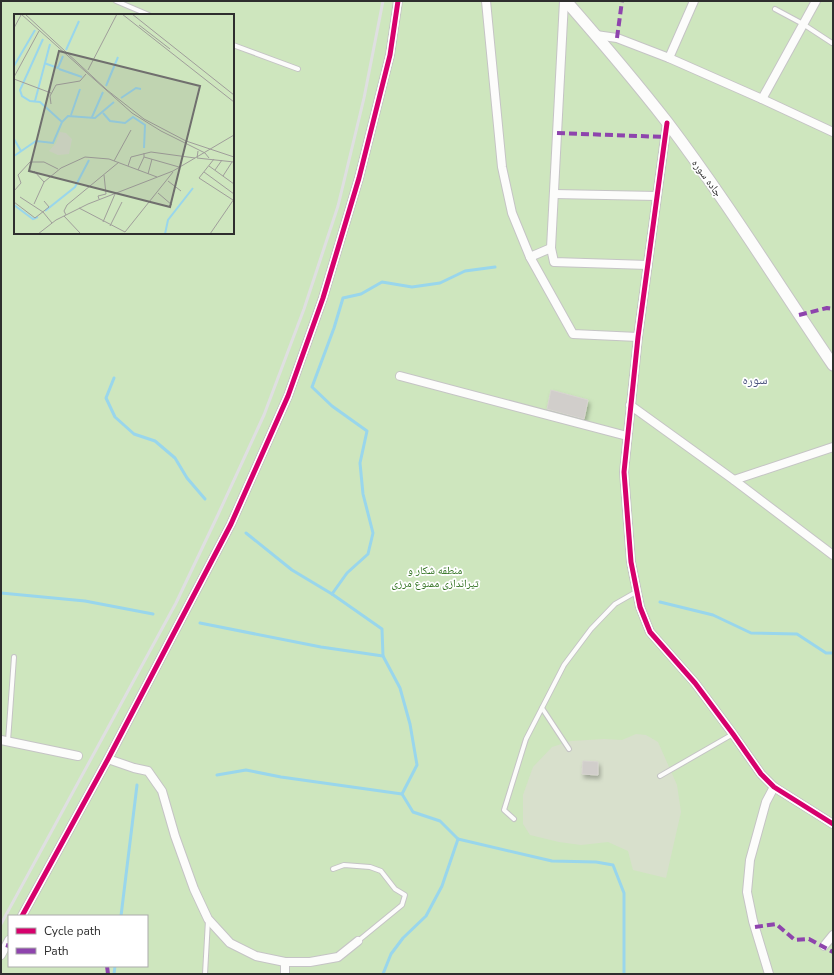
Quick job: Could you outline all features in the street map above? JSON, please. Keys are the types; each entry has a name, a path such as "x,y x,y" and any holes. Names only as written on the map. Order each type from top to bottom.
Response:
{"main road":[{"name":"جاده سوره","path":"565,1 596,35 667,123 718,194 833,365"}],"street":[{"path":"23,915 108,760 231,524 288,396 323,298 359,178 390,55 398,1"},
{"path":"486,1 502,167 512,213 530,257 573,334 638,337"},
{"path":"565,1 551,248 554,262 648,265"},
{"path":"669,58 694,1"},
{"path":"762,99 816,1"},
{"path":"596,35 617,38 669,58 833,132"},
{"path":"667,123 638,337 624,472 631,562 640,607 650,632 695,683 761,774 774,787 833,824"},
{"path":"554,194 657,196"},
{"path":"530,257 551,248"},
{"path":"400,376 627,436"},
{"path":"630,405 734,480 833,555"},
{"path":"734,480 833,447"},
{"path":"4,741 78,756"},
{"path":"108,760 148,771 162,792 194,889 208,919 230,942 256,956 285,962 310,962 338,958 358,941"},
{"path":"769,974 753,921 747,892 750,860 766,802 774,787"},
{"path":"824,946 833,934"},
{"path":"1,955 8,942"},
{"path":"285,962 285,974"}],"lane":[{"path":"116,1 147,14"},
{"path":"775,9 804,24 832,43"},
{"path":"234,45 298,68"},
{"path":"514,819 504,810 526,739 564,665 592,629 615,604 637,592"},
{"path":"4,741 14,657"},
{"path":"542,708 569,749"},
{"path":"660,776 733,734"},
{"path":"333,869 344,865 370,867 381,871 395,889 405,895 402,905 358,941"},
{"path":"205,974 208,919"}],"green space":[{"name":"منطقه شکار و تیراندازی ممنوع مرزی","path":"1,1 833,1 833,974 1,974"},
{"path":"636,734 646,735 658,742 677,785 681,812 666,878 633,870 628,851 608,842 581,845 559,842 530,835 523,824 523,795 533,767 552,747 571,741 604,739 622,740"}],"building":[{"path":"551,390 588,400 584,419 547,409"},
{"path":"583,761 598,762 598,775 582,774"}],"waterway":[{"path":"332,594 347,573 368,554 373,533 363,494 360,463 367,431 332,406 312,387 334,328 343,298 361,294 382,282 412,287 440,283 465,271 495,267"},
{"path":"114,378 106,398 115,417 134,434 155,441 175,458 187,478 205,499"},
{"path":"246,533 292,570 332,594 382,629 383,656 400,688 410,724 417,765 402,794 413,812 440,821 458,839 552,861 596,862 613,865 624,893 624,974"},
{"path":"1,593 85,601 153,614"},
{"path":"660,602 713,615 751,633 797,634 826,653 833,653"},
{"path":"200,623 321,647 383,656"},
{"path":"217,775 246,770 281,777 402,794"},
{"path":"121,915 137,785"},
{"path":"383,974 391,954 403,938 426,916 442,886 458,839"},
{"path":"114,974 115,967"}],"railway":[{"path":"1,924 176,603 264,415 304,309 338,206 364,98 383,1"}],"marked path":[{"path":"617,38 622,1"},
{"path":"557,133 665,137"},
{"path":"799,315 827,308 833,309"},
{"path":"755,927 776,924 795,940 809,939 833,952"},
{"path":"107,967 108,974"}],"cycle path":[{"path":"23,915 108,759 231,524 288,396 323,298 359,178 390,55 398,1"},
{"path":"667,123 638,337 624,472 631,562 640,607 650,632 695,683 761,774 774,787 833,824"}],"district":[{"name":"سوره","path":"755,380"}]}
